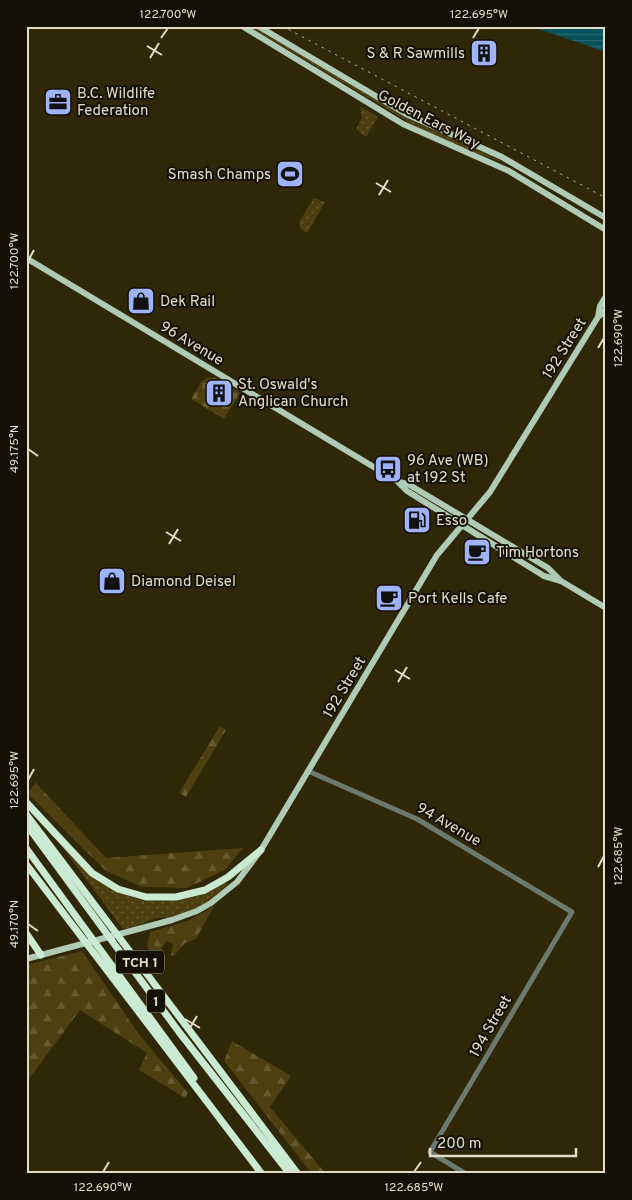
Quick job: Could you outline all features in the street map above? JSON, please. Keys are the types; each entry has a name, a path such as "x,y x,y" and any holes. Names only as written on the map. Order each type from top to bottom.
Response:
{"highway":[{"path":"26,802 92,873 118,889 146,897 176,897 205,890 228,877 260,850"},
{"name":"TCH 1","path":"26,814 298,1174"},
{"name":"1","path":"26,824 179,1032 290,1174"},
{"name":"1","path":"26,848 163,1033 232,1134"},
{"name":"TCH 1","path":"26,864 106,972 262,1174"},
{"path":"26,933 41,955"}],"main road":[{"name":"Golden Ears Way","path":"242,26 403,124 509,171 606,230"},
{"name":"Golden Ears Way","path":"258,26 406,114 502,157 606,218"},
{"name":"96 Avenue","path":"26,258 397,481 407,491 544,576 561,581"},
{"name":"192 Street","path":"598,317 600,306 606,296"},
{"name":"192 Street","path":"26,959 180,917 211,903 237,882 260,850 437,555 490,492 598,317 606,310"},
{"name":"96 Avenue","path":"397,481 408,484 548,568 561,581 606,608"}],"street":[{"name":"94 Avenue","path":"308,771 417,819 572,912"},
{"name":"194 Street","path":"466,1174 430,1152 572,912"}],"green space":[{"path":"249,26 253,26 406,118 510,165 456,146 412,124"},
{"path":"360,106 378,117 366,137 356,129 362,118"},
{"path":"314,198 325,202 307,233 300,228 299,222"},
{"path":"209,377 215,378 240,393 224,419 191,399 202,381"},
{"path":"220,726 226,730 186,797 179,793"},
{"path":"36,783 106,858 243,848 225,870 187,888 142,887 106,871 27,793"},
{"path":"55,837 91,873 106,884 137,899 171,900 225,881 228,884 209,900 188,913 172,918 156,918 123,929"},
{"path":"214,906 196,939 185,943 174,956 171,955 173,944 166,941 155,961 147,946 150,932 188,921"},
{"path":"82,951 138,1033 188,1093 185,1098 139,1070 147,1053 80,1010 26,1083 26,965"},
{"path":"232,1041 291,1076 270,1107 326,1174 312,1174 224,1061"}],"water":[{"path":"530,26 606,26 606,52"}],"railway":[{"path":"282,26 606,198"}],"place":[{"name":"S & R Sawmills","path":"484,53"},
{"name":"B.C. Wildlife Federation","path":"58,102"},
{"name":"Smash Champs","path":"290,174"},
{"name":"Dek Rail","path":"141,301"},
{"name":"St. Oswald's Anglican Church","path":"219,393"},
{"name":"96 Ave (WB) at 192 St","path":"388,469"},
{"name":"Esso","path":"417,520"},
{"name":"Tim Hortons","path":"477,552"},
{"name":"Diamond Deisel","path":"112,581"},
{"name":"Port Kells Cafe","path":"389,598"}]}
